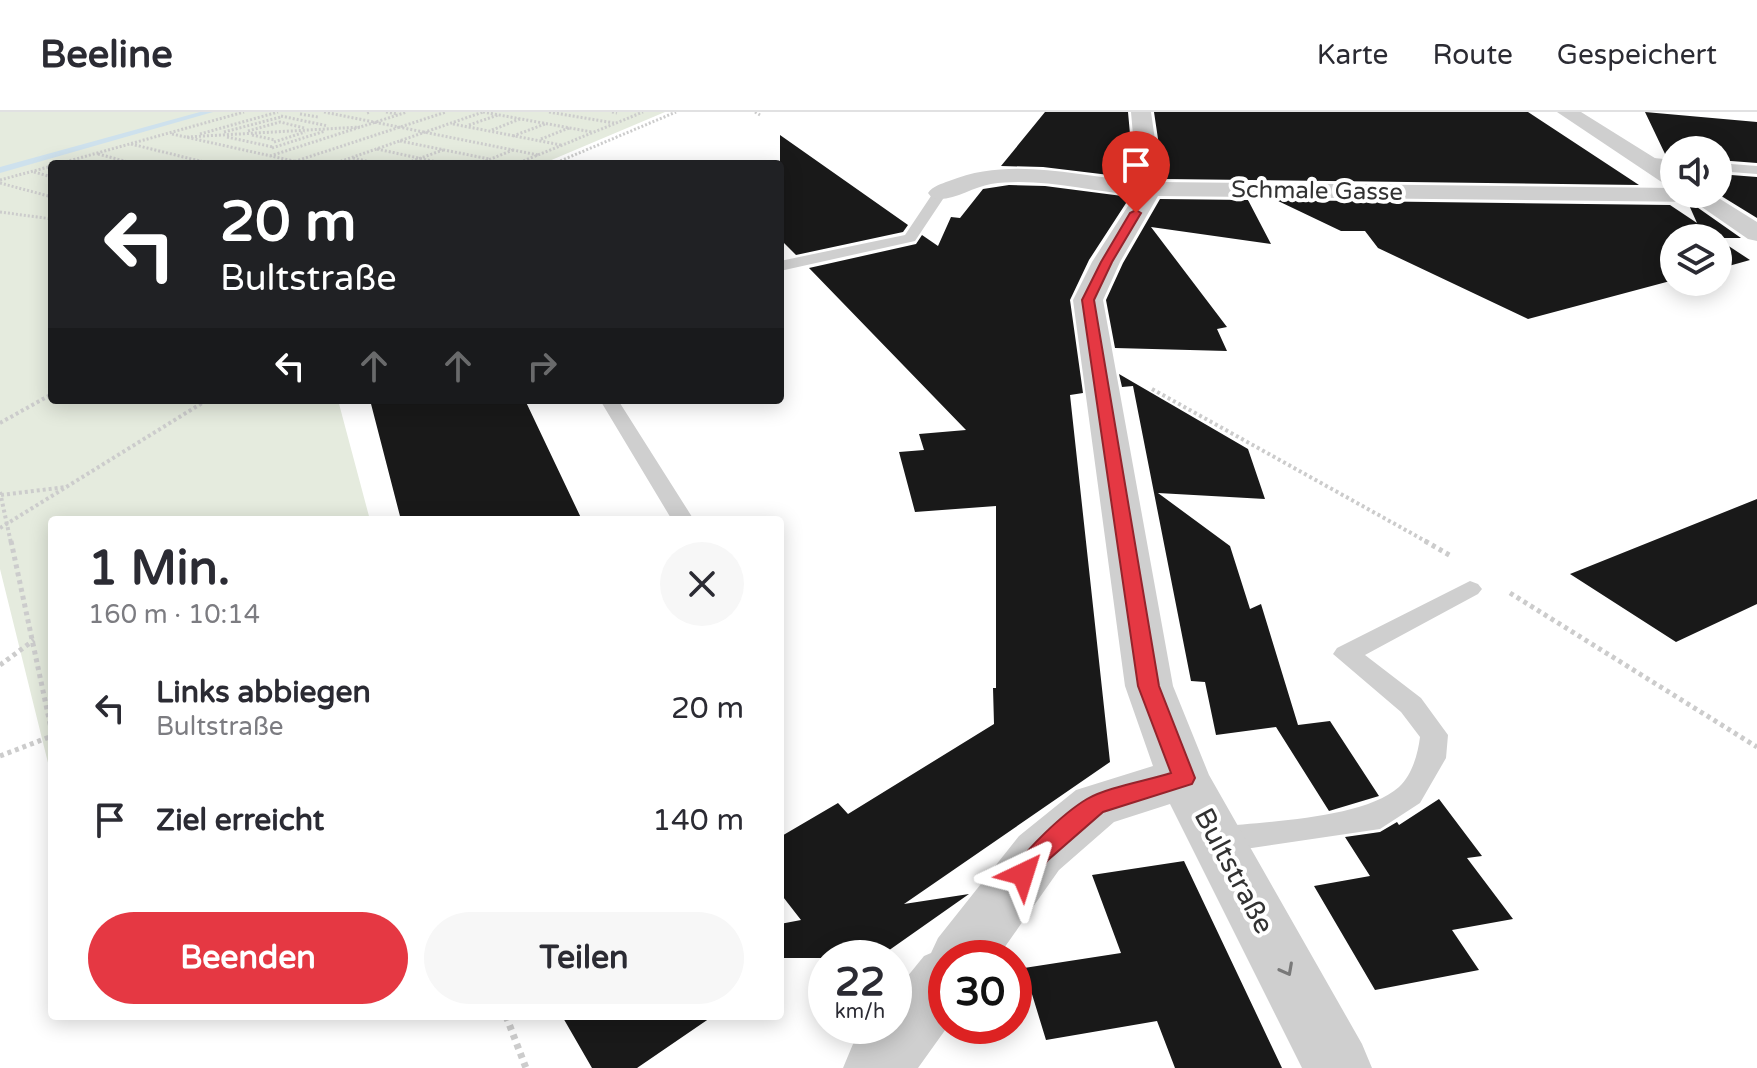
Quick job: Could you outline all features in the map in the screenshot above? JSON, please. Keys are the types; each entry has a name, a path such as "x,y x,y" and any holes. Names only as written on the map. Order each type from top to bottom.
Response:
{"street":[{"path":"1141,112 1150,189"},
{"path":"1567,112 1660,171"},
{"name":"Schmale Gasse","path":"940,193 960,183 1010,175 1150,189 1660,195"},
{"name":"Bultstraße","path":"1150,189 1106,262 1088,300 1149,686 1184,778 1338,1068"},
{"path":"1717,208 1757,233"},
{"path":"974,940 1039,853 1095,806 1184,778"},
{"path":"877,1068 928,1001"}],"lane":[{"path":"1644,161 1660,163"},
{"path":"1732,168 1757,170"},
{"path":"784,265 910,238 940,193"},
{"path":"611,404 681,516"},
{"path":"1218,840 1369,820 1410,795 1432,758 1434,735 1411,705 1346,654 1470,589"}],"path":[{"path":"75,160 244,112"},
{"path":"324,112 538,155"},
{"path":"377,115 386,112 399,115"},
{"path":"270,156 407,112"},
{"path":"299,160 446,112"},
{"path":"345,160 483,112 593,132"},
{"path":"549,112 615,124"},
{"path":"612,112 617,113"},
{"path":"526,160 643,112"},
{"path":"562,160 676,112"},
{"path":"755,112 760,115"},
{"path":"187,137 281,114 335,128"},
{"path":"270,156 281,114"},
{"path":"213,136 281,114"},
{"path":"300,114 318,117 306,121"},
{"path":"466,126 499,115"},
{"path":"489,131 521,119"},
{"path":"237,134 280,122 313,130"},
{"path":"450,123 562,145"},
{"path":"513,136 546,124"},
{"path":"187,137 360,127"},
{"path":"220,135 272,148 335,128"},
{"path":"538,140 570,128"},
{"path":"246,134 274,141 313,130"},
{"path":"169,133 291,160"},
{"path":"400,141 489,159 514,150"},
{"path":"131,144 196,160"},
{"path":"376,149 425,160"},
{"path":"417,160 444,150"},
{"path":"95,154 120,160"},
{"path":"351,158 360,160"},
{"path":"0,181 48,167"},
{"path":"31,172 48,176"},
{"path":"0,181 48,196"},
{"path":"0,212 48,218"},
{"path":"1101,378 1136,380 1454,558"},
{"path":"0,423 48,396"},
{"path":"0,528 201,404"},
{"path":"48,713 0,494 70,486"},
{"path":"1507,591 1757,747"},
{"path":"0,665 34,640"},
{"path":"0,756 48,736"},
{"path":"508,1020 526,1068"}],"shaded area":[{"path":"0,112 665,112 551,160 48,160 48,404 339,404 369,516 48,516 48,763 0,569"}],"building":[{"path":"1045,112 1128,112 1134,178 1043,167 1001,166"},
{"path":"1154,112 1528,112 1639,185 1164,179"},
{"path":"1645,112 1757,122 1757,163 1732,161 1732,136 1660,136 1660,143"},
{"path":"780,135 908,225 903,232 796,255 784,243 784,160 780,160"},
{"path":"1732,175 1757,177 1757,218 1732,203"},
{"path":"1009,185 1045,186 1130,197 1089,260 1070,300 1083,393 1070,395 1110,762 904,904 969,894 904,940 808,940 808,958 784,958 784,923 801,920 784,898 784,835 838,803 848,814 994,724 996,506 915,512 899,452 924,450 919,434 966,430 809,268 916,244 922,235 938,246 951,217 960,218 983,189"},
{"path":"1160,199 1248,200 1271,244 1151,227 1227,327 1217,329 1227,351 1115,348 1106,300 1123,263"},
{"path":"1276,200 1660,205 1660,208 1674,208 1697,223 1690,208 1698,208 1721,224 1660,224 1660,284 1528,319 1378,248 1365,231 1341,231"},
{"path":"1732,248 1750,260 1732,265"},
{"path":"1119,374 1248,449 1265,499 1158,493 1230,546 1250,609 1261,604 1298,725 1330,721 1379,796 1329,811 1276,727 1216,735 1205,682 1191,681 1133,386 1122,387"},
{"path":"371,404 527,404 580,516 400,516"},
{"path":"1757,499 1757,604 1676,642 1570,574"},
{"path":"1439,799 1482,856 1467,858 1513,919 1452,930 1479,970 1375,990 1314,886 1370,876 1345,837 1380,832 1397,822 1399,825"},
{"path":"1184,861 1282,1068 1175,1068 1157,1021 1046,1040 1032,994 1032,967 1121,953 1092,875"},
{"path":"564,1020 707,1020 637,1068 592,1068"}],"waterway":[{"path":"0,170 209,112"}],"route":[{"path":"1023,874 1039,853 1095,806 1184,778 1149,686 1088,300 1106,262 1136,213"}]}
